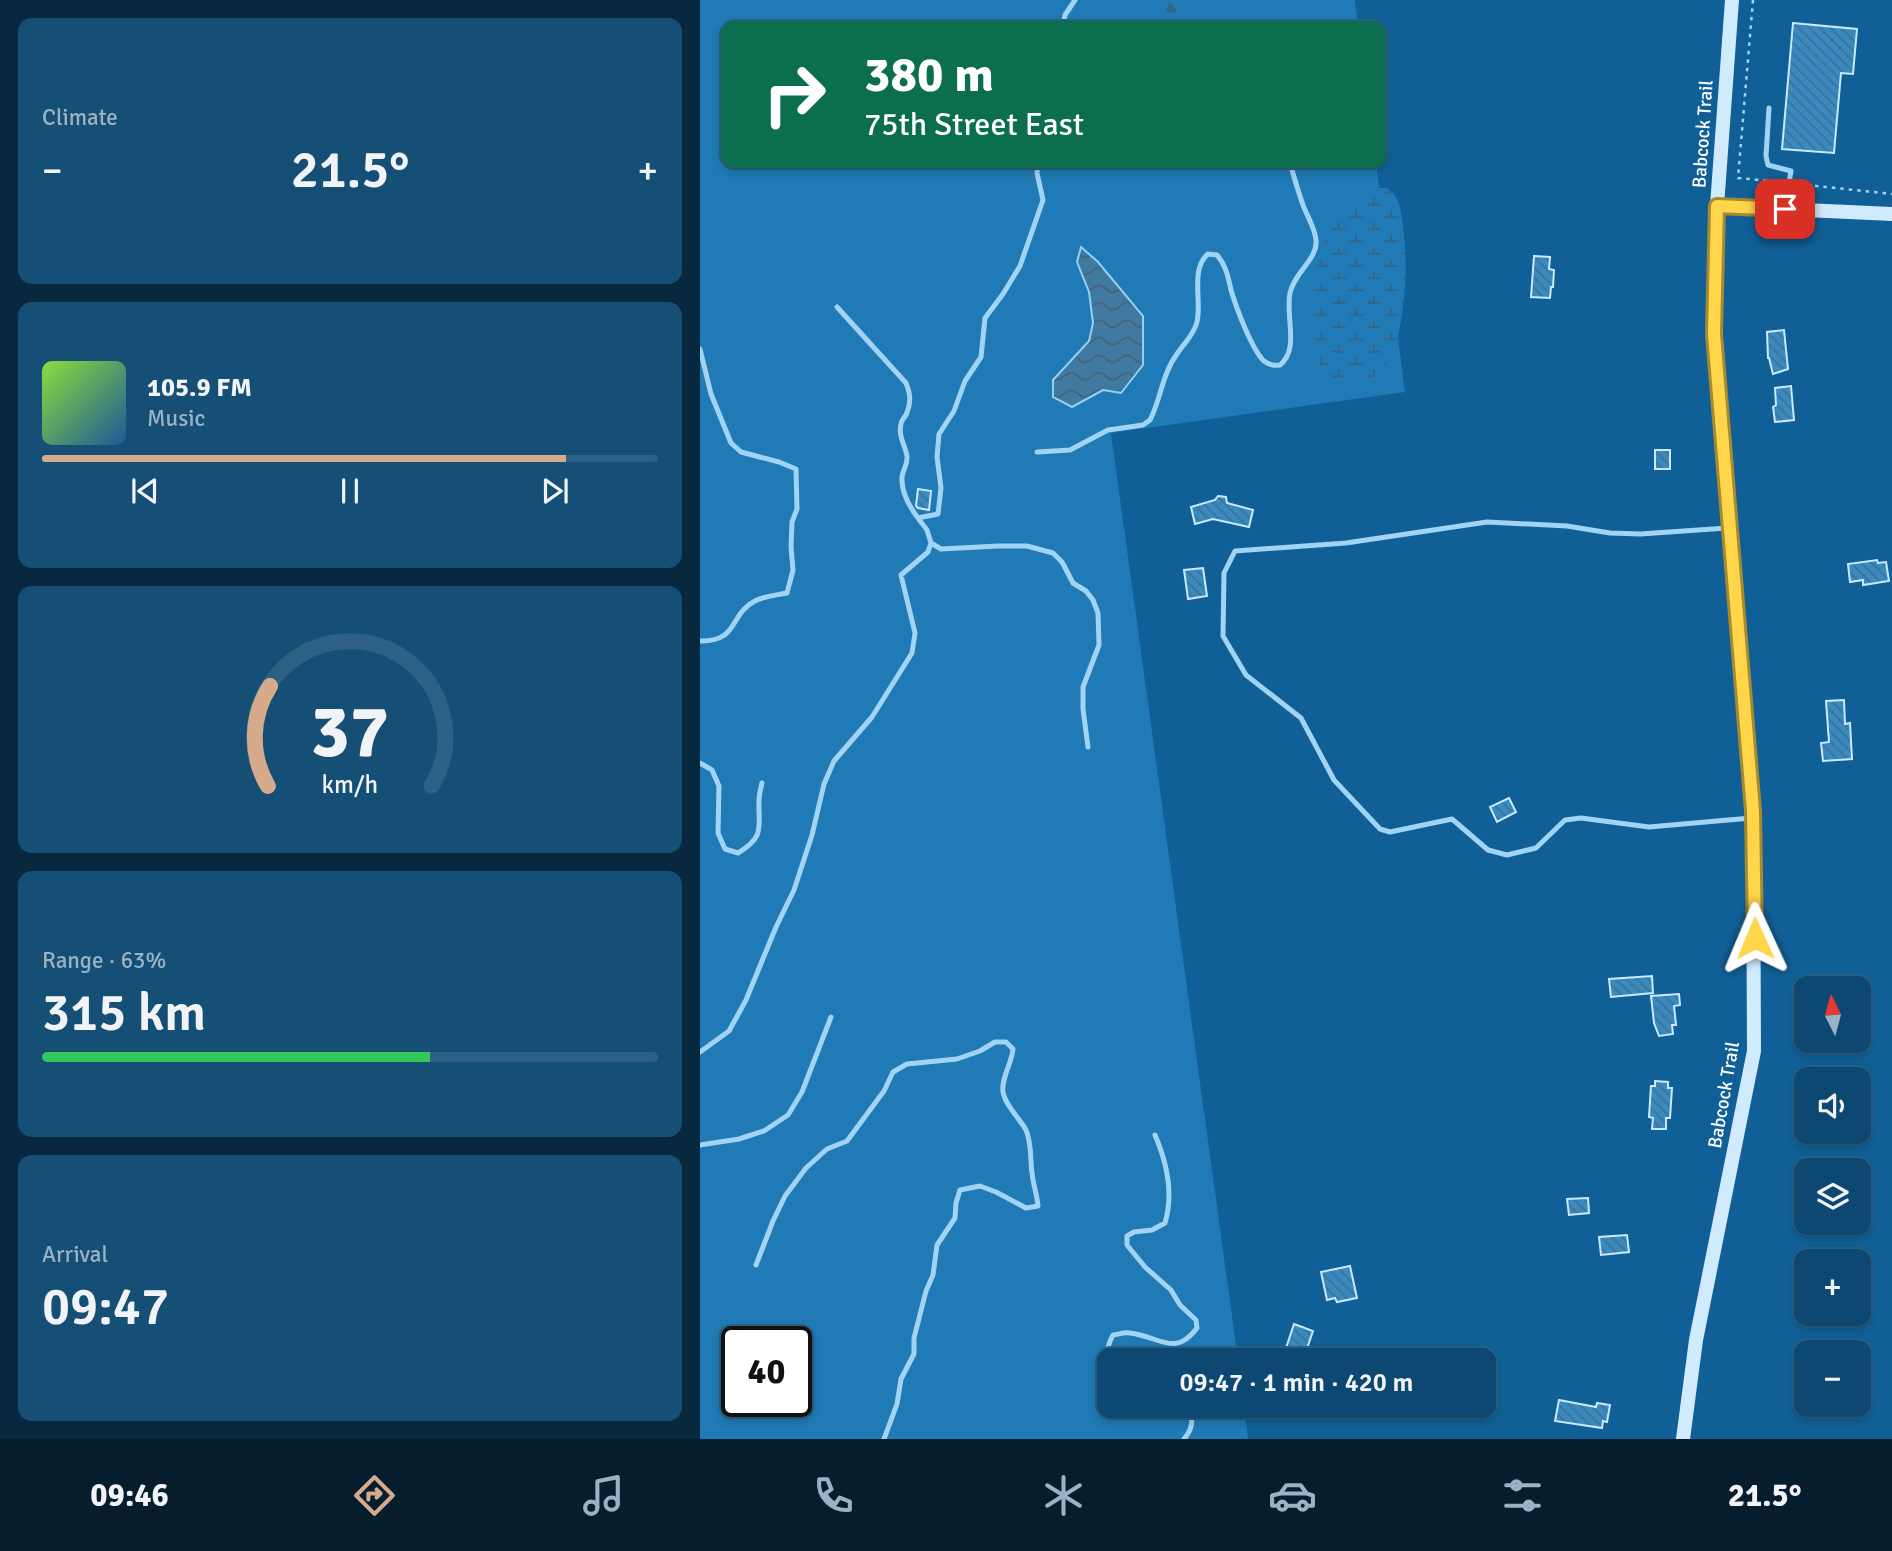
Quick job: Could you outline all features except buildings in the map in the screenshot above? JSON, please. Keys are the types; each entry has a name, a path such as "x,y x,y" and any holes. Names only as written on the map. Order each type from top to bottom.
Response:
{"street":[{"name":"Babcock Trail","path":"1683,1439 1696,1340 1754,1051 1753,818 1714,334 1717,206 1732,0"},
{"path":"1717,206 1892,214"}],"lane":[{"path":"1064,21 1075,0"},
{"path":"1769,108 1766,156 1768,165 1791,171 1785,209"},
{"path":"918,517 938,514 942,488 937,457 939,434 954,411 965,381 981,357 985,318 1020,266 1044,200 1038,168"},
{"path":"1037,452 1070,450 1108,430 1143,425 1150,420 1171,364 1196,328 1199,269 1202,259 1208,254 1217,255 1224,264 1240,313 1260,356 1272,365 1280,365 1285,361 1290,348 1290,292 1297,275 1313,255 1316,243 1291,168"},
{"path":"700,1052 729,1031 746,1000 794,890 812,835 824,784 834,761 872,717 912,653 915,633 901,575 928,552 931,543 927,530 910,507 902,489 902,474 907,463 906,451 901,442 901,424 911,393 895,370 837,307"},
{"path":"700,349 711,394 732,443 741,452 779,461 796,469 797,509 792,522 793,570 787,593 755,601 741,612 728,634 713,641 700,641"},
{"path":"1730,528 1640,534 1610,533 1567,526 1488,522 1346,543 1235,551 1224,573 1223,636 1246,675 1301,718 1334,780 1380,829 1390,832 1452,819 1488,850 1507,855 1536,848 1565,820 1581,818 1649,827 1753,818"},
{"path":"931,543 942,549 1027,546 1053,553 1062,562 1073,583 1086,591 1093,600 1098,613 1099,645 1083,687 1088,747"},
{"path":"700,763 712,771 719,786 718,833 725,849 738,853 751,845 759,831 758,799 762,783"},
{"path":"700,1144 739,1139 764,1131 788,1115 802,1092 831,1017"},
{"path":"757,1265 785,1196 806,1168 827,1149 847,1141 884,1091 892,1072 907,1064 957,1059 995,1042 1006,1042 1013,1049 1003,1093 1026,1131 1032,1152 1032,1174 1038,1206 1026,1208 980,1186 960,1190 956,1203 956,1218 937,1245 933,1275 914,1338 914,1354 901,1379 897,1404 884,1439"},
{"path":"1108,1348 1113,1335 1127,1332 1172,1345 1182,1343 1192,1336 1197,1328 1196,1320 1180,1305 1171,1290 1145,1267 1127,1245 1127,1237 1134,1232 1152,1230 1165,1223 1168,1212 1170,1184 1155,1135"},
{"path":"1184,1439 1189,1433 1192,1418"}],"path":[{"path":"1753,0 1738,178 1892,194"}],"green space":[{"path":"700,0 1355,0 1357,21 721,21 721,168 1377,168 1405,392 1111,433 1236,1348 1097,1348 1097,1418 1246,1418 1248,1439 700,1439"},
{"path":"1164,0 1189,0 1192,21 1158,21"},
{"path":"1378,188 1387,188 1394,194 1401,213 1406,265 1401,321 1390,357 1377,374 1353,383 1342,383 1327,376 1318,359 1310,311 1313,276 1325,238 1336,217 1352,202"}],"water":[{"path":"1081,247 1098,262 1143,316 1143,365 1121,393 1103,390 1072,407 1053,397 1053,380 1089,341 1093,323 1089,292 1077,262"}],"route":[{"path":"1755,938 1753,811 1714,334 1717,206 1785,209"}]}
